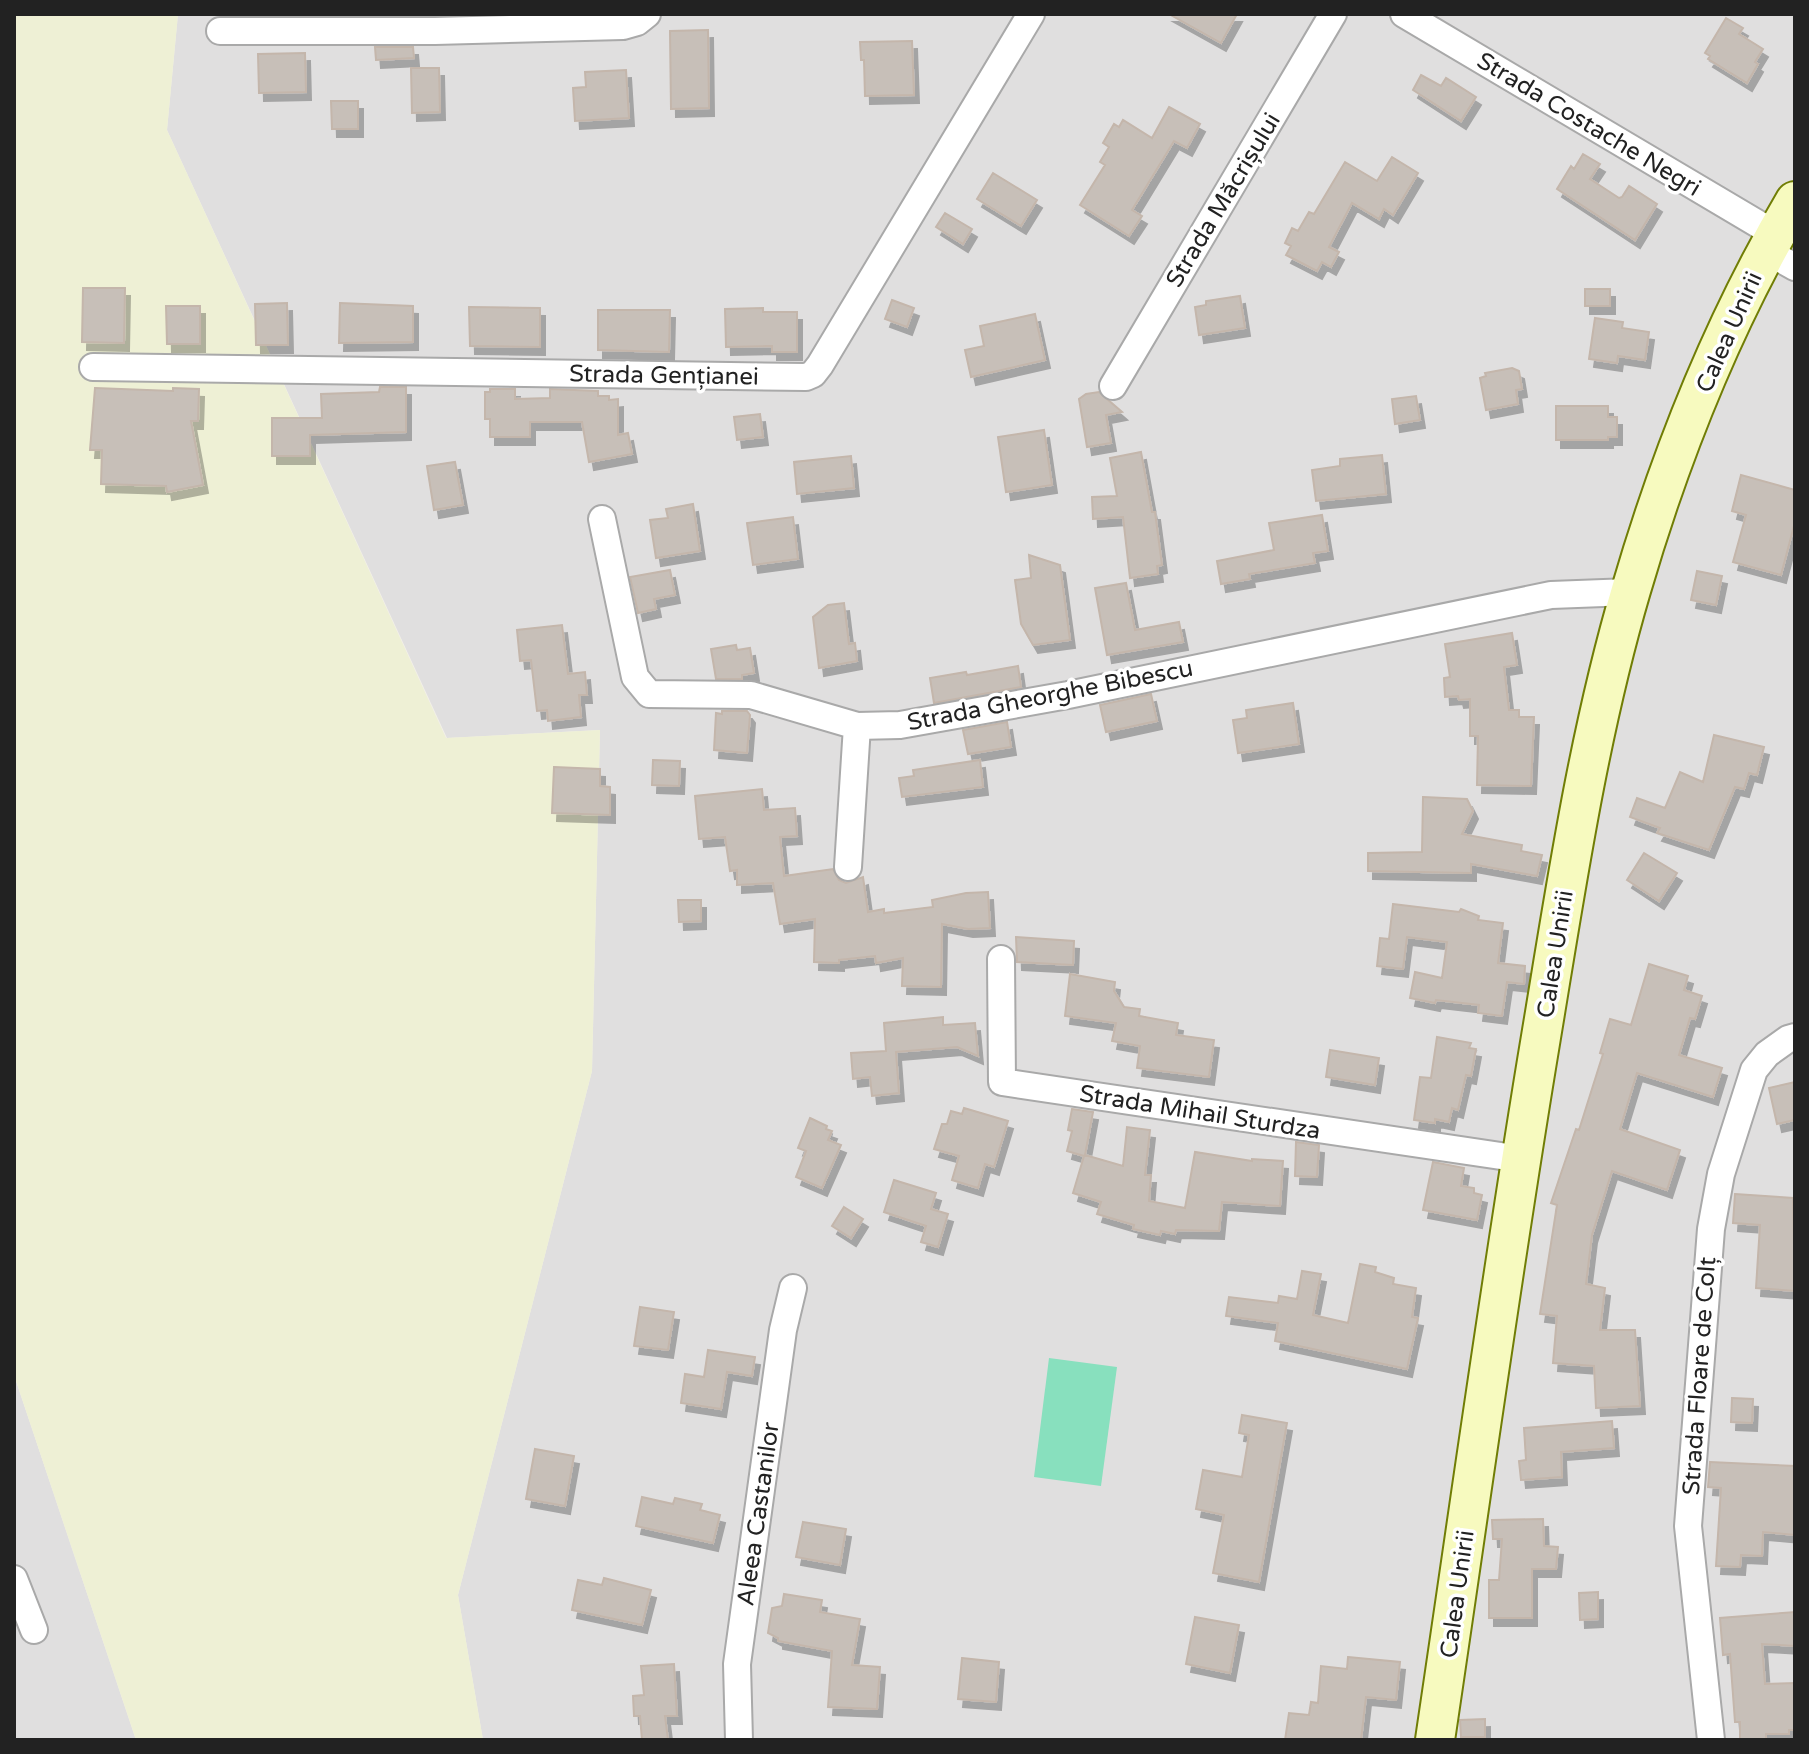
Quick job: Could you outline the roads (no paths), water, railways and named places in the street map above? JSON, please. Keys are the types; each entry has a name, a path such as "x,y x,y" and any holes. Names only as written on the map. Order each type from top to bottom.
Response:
{"main road":[{"name":"Calea Unirii","path":"1435,1740 1521,1159 1575,836 1599,719 1630,592 1658,505 1700,396 1779,251 1795,201"}],"street":[{"path":"220,31 435,31 623,26 637,22 647,14"},
{"name":"Strada Gențianei","path":"93,367 806,377 820,365 1031,14"},
{"name":"Strada Măcrișului","path":"1113,386 1333,14"},
{"name":"Strada Costache Negri","path":"1404,14 1779,251"},
{"name":"Strada Gheorghe Bibescu","path":"602,519 635,677 649,694 751,695 857,726 914,723 1068,695 1551,595 1630,592"},
{"path":"848,867 857,726"},
{"name":"Strada Mihail Sturdza","path":"1001,959 1002,1082 1521,1159"},
{"name":"Strada Floare de Colț","path":"1711,1740 1688,1526 1711,1229 1721,1174 1754,1070 1767,1054 1795,1037"},
{"name":"Aleea Castanilor","path":"739,1740 737,1664 783,1330 793,1288"},
{"path":"14,1579 34,1630"}]}
